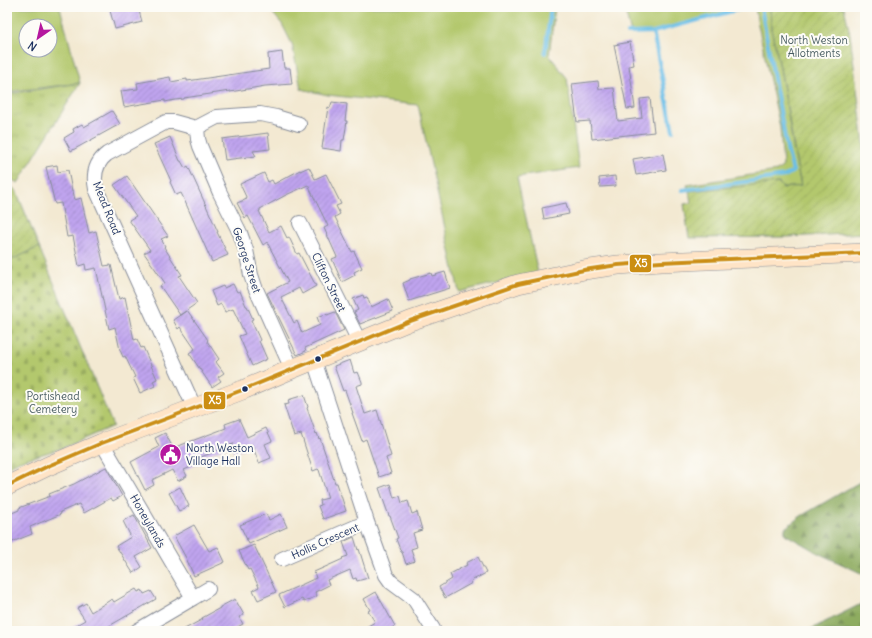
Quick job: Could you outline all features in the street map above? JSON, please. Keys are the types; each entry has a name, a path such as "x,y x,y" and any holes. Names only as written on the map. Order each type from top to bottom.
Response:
{"main road":[{"path":"7,486 48,466 102,443 195,409 359,341 410,321 518,284 584,270 618,265 865,253"}],"street":[{"path":"197,128 217,117 260,114 300,122"},
{"name":"Mead Road","path":"195,409 96,189 94,176 97,166 107,154 168,121 197,128"},
{"name":"George Street","path":"197,128 198,139 202,150 246,250 254,287 292,369"},
{"name":"Clifton Street","path":"299,221 359,341"},
{"path":"314,360 367,522 389,580 414,599 433,628 433,631"},
{"name":"Honeylands","path":"102,443 193,598"},
{"name":"Hollis Crescent","path":"283,560 367,522"},
{"path":"137,631 208,589"}],"green space":[{"path":"7,7 59,7 80,83 7,92"},
{"path":"270,7 555,7 549,55 567,78 579,168 517,177 538,273 459,292 418,105 328,95 301,89 292,44 282,24 270,10"},
{"path":"624,7 748,7 653,32 631,33"},
{"path":"755,7 770,7 771,29 780,68 801,186 783,188 779,183 689,191 687,185 777,171 783,166 780,127"},
{"name":"North Weston Allotments","path":"770,7 844,7 850,34 865,152 865,233 787,237 689,238 684,204 691,203 689,191 779,183 783,188 801,186 780,68 771,29"},
{"path":"80,83 18,183 7,177 7,94"},
{"path":"7,185 16,190 39,247 7,262"},
{"name":"Portishead Cemetery","path":"39,247 113,426 63,448 19,461 7,467 7,262"},
{"path":"865,479 865,575 818,553 785,534 785,528 801,516"},
{"path":"865,602 865,631 807,631"}],"building":[{"path":"109,7 138,7 142,22 115,29"},
{"path":"630,42 634,65 629,66 635,108 627,109 614,45"},
{"path":"282,52 284,68 290,68 292,84 265,86 124,107 121,91 138,89 137,83 170,77 171,82 187,79 187,81 269,69 268,54"},
{"path":"598,81 599,89 614,88 618,121 642,118 640,99 650,98 654,132 592,139 590,121 577,122 572,84"},
{"path":"332,102 347,104 345,121 347,121 341,151 322,148 328,107 330,108"},
{"path":"112,111 120,124 71,151 64,138 74,132 73,129 82,124 84,127"},
{"path":"268,133 270,149 253,151 256,156 225,160 222,139"},
{"path":"170,137 180,161 185,168 188,166 228,255 212,262 181,193 176,195 154,144"},
{"path":"663,154 666,170 636,175 633,159"},
{"path":"57,165 58,172 68,170 75,200 81,198 89,233 96,231 104,266 111,265 119,299 125,297 134,340 137,339 141,348 143,347 157,379 153,381 155,386 140,393 133,378 135,377 125,356 123,357 120,350 115,327 109,329 96,268 86,270 85,264 79,266 73,236 67,237 61,203 55,204 46,167"},
{"path":"309,167 315,179 326,174 341,204 336,206 340,214 335,217 352,252 354,251 362,268 354,272 355,275 342,282 332,259 337,257 324,228 328,226 308,185 260,209 259,211 269,232 281,226 287,238 289,237 316,286 302,294 299,288 281,297 294,323 297,321 302,333 320,325 317,317 335,312 344,330 305,348 306,351 297,355 267,293 288,282 267,242 263,245 248,216 245,218 237,203 247,199 240,184 264,173 268,182 272,180 274,184 300,170"},
{"path":"127,176 168,236 161,239 165,246 164,247 182,275 179,276 197,303 187,310 208,340 207,341 219,359 216,362 224,373 218,377 221,381 212,387 189,353 195,349 180,327 178,329 173,320 186,311 180,315 160,286 165,283 144,253 150,250 129,220 136,216 114,185"},
{"path":"615,176 616,186 600,187 599,178"},
{"path":"566,203 569,214 544,219 542,208"},
{"path":"445,272 450,288 409,301 403,283 410,279 431,273 432,276"},
{"path":"233,284 237,292 240,291 253,319 251,320 267,359 252,366 239,336 245,334 233,309 225,312 221,304 217,306 211,291"},
{"path":"363,295 364,298 367,297 371,307 388,299 393,311 360,324 354,312 358,310 353,299"},
{"path":"350,360 354,373 358,372 362,382 362,384 356,386 365,414 377,410 391,456 386,458 391,473 379,477 366,439 362,441 345,390 343,391 334,366"},
{"path":"304,395 316,434 317,433 319,439 320,438 346,511 323,519 318,506 321,505 320,500 328,498 319,470 313,471 301,434 294,436 284,405 289,404 288,400"},
{"path":"239,419 247,437 266,428 272,441 265,444 271,458 259,463 252,445 234,453 230,445 201,457 203,462 184,470 187,476 178,481 172,470 152,480 154,485 145,490 131,462 159,447 155,438 165,433 173,448 226,428 225,424"},
{"path":"106,467 122,496 113,501 111,498 84,513 79,504 60,512 61,514 30,527 32,534 7,544 7,515 19,510 19,508 50,496 49,494 74,484"},
{"path":"390,484 394,498 400,496 402,503 408,501 412,514 417,512 422,530 413,533 417,547 411,549 415,561 406,564 379,488"},
{"path":"180,487 189,506 179,511 169,493"},
{"path":"266,514 269,520 281,514 287,527 249,544 240,525"},
{"path":"134,515 152,548 136,557 142,567 133,573 116,546 131,537 123,521"},
{"path":"194,525 209,551 218,547 225,562 194,576 174,536"},
{"path":"354,537 368,578 357,581 356,578 353,579 350,570 327,580 329,585 315,592 317,596 304,602 302,599 285,607 279,595 316,578 314,572 348,556 343,542"},
{"path":"254,545 276,592 258,600 253,590 259,587 250,569 248,570 239,551"},
{"path":"478,557 486,573 471,581 472,583 445,598 439,587 452,579 450,574"},
{"path":"136,589 138,592 142,590 144,594 151,591 156,599 104,629 98,631 66,631 85,620 77,608 86,603 91,612 112,599 114,602"},
{"path":"376,592 395,626 386,631 359,631 375,622 368,611 370,610 364,599"},
{"path":"235,599 244,615 239,617 243,624 230,631 181,631 203,619 202,618"}],"waterway":[{"path":"545,53 551,7"},
{"path":"628,33 653,32 748,7"},
{"path":"682,190 785,176 793,171 787,149 761,7"},
{"path":"653,32 673,131"}],"transit line":[{"name":"X5","path":"7,486 48,466 102,443 245,389 410,321 518,284 584,270 618,265 865,253"}],"place":[{"name":"North Weston Village Hall","path":"170,454"}]}
